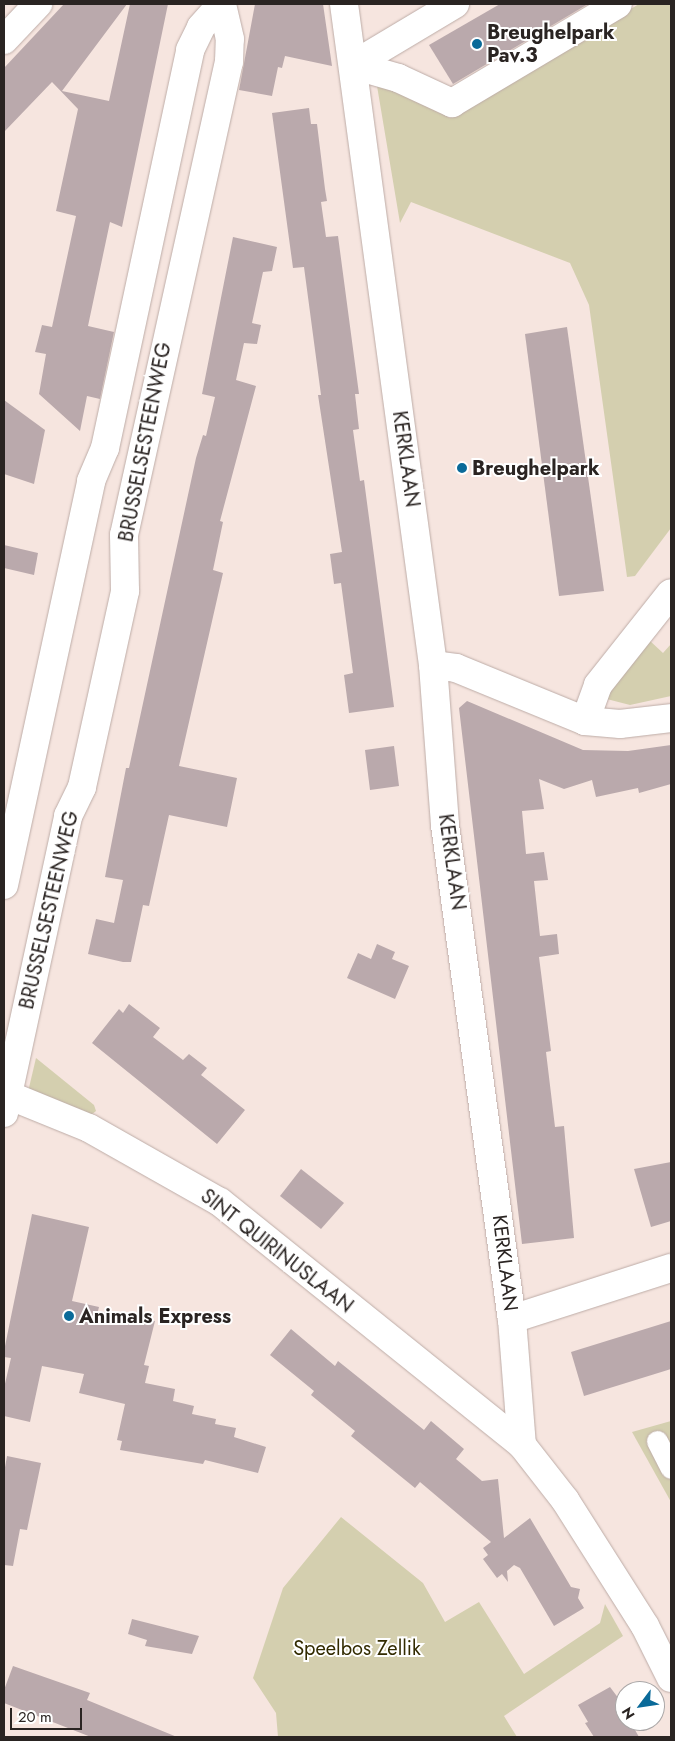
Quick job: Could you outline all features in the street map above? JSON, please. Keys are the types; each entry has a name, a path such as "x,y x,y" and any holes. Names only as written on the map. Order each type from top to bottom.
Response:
{"street":[{"path":"4,40 38,4"},
{"name":"BRUSSELSESTEENWEG","path":"4,885 91,481 105,448 190,50 201,27 222,4"},
{"name":"BRUSSELSESTEENWEG","path":"6,1104 68,816 82,787 125,591 124,535 229,62 230,39 222,4"},
{"name":"KERKLAAN","path":"344,4 433,665 445,825 512,1319 522,1445"},
{"path":"353,65 455,4"},
{"path":"353,65 398,78 452,103 618,4"},
{"path":"585,721 598,684 671,594"},
{"path":"433,665 456,668 585,721 620,724 671,718"},
{"name":"SINT QUIRINUSLAAN","path":"6,1104 90,1128 220,1202 522,1445"},
{"path":"512,1319 671,1268"},
{"path":"657,1441 671,1468"},
{"path":"522,1445 565,1500 645,1626 671,1678"}],"green space":[{"path":"639,4 671,4 671,528 635,576 627,577 589,305 570,263 411,202 400,223 376,80 450,118"},
{"path":"649,640 663,653 671,644 671,696 630,705 599,697"},
{"path":"36,1058 94,1105 96,1111 91,1115 28,1092"},
{"path":"671,1421 671,1502 632,1432"},
{"name":"Speelbos Zellik","path":"341,1517 423,1583 445,1622 479,1602 524,1674 600,1623 605,1604 623,1636 504,1716 517,1737 278,1737 276,1713 253,1678 283,1588"}],"building":[{"path":"64,4 127,4 62,91 109,101 130,4 168,4 122,227 110,222 88,326 114,332 100,399 87,396 80,431 39,394 46,354 35,352 42,325 52,327 76,216 56,211 78,109 52,82 4,132 4,68"},
{"path":"255,4 323,4 332,66 285,56 282,68 278,67 272,96 239,90"},
{"name":"Breughelpark Pav.3","path":"500,4 588,4 453,84 429,45"},
{"path":"309,108 311,124 317,124 327,201 321,202 326,237 338,236 359,394 355,394 359,429 353,430 360,481 364,480 394,707 349,713 344,675 353,673 341,583 334,584 330,554 342,552 318,395 321,395 304,267 293,268 272,113"},
{"path":"233,237 277,247 272,271 263,272 252,323 261,325 257,344 244,343 236,380 256,386 220,521 223,522 213,570 223,573 179,766 237,778 227,827 169,815 149,906 143,905 131,962 123,962 88,954 96,919 114,923 123,880 105,877 126,768 129,768 196,458 203,435 206,436 215,397 202,394"},
{"path":"567,327 604,591 559,596 525,334"},
{"path":"4,400 45,430 34,484 4,474"},
{"path":"4,545 38,553 34,575 4,568"},
{"path":"467,701 583,750 628,751 671,745 671,784 639,793 638,788 596,797 592,780 564,789 539,779 544,809 522,811 526,854 544,852 548,880 534,881 540,936 557,934 559,954 539,957 551,1051 546,1052 555,1127 564,1126 574,1238 522,1244 459,708"},
{"path":"394,746 399,786 370,790 365,750"},
{"path":"377,944 395,952 392,959 409,966 395,999 347,978 358,953 371,959"},
{"path":"129,1004 160,1028 153,1037 183,1060 189,1054 207,1068 201,1075 245,1110 217,1144 92,1043 119,1009 123,1013"},
{"path":"671,1162 671,1221 651,1227 634,1169"},
{"path":"301,1169 344,1203 321,1229 280,1196"},
{"path":"32,1214 89,1227 72,1301 99,1307 98,1311 155,1321 144,1365 149,1366 145,1383 175,1389 173,1401 194,1406 192,1414 216,1419 215,1424 236,1428 234,1437 266,1447 258,1473 205,1460 203,1464 120,1450 122,1441 117,1440 125,1404 79,1393 84,1374 42,1366 30,1422 4,1416 4,1388 11,1358 4,1357 4,1351"},
{"path":"671,1321 671,1369 584,1396 571,1352"},
{"path":"291,1329 335,1366 338,1361 424,1430 431,1421 464,1449 456,1459 482,1481 498,1479 504,1538 530,1518 571,1587 580,1589 578,1598 584,1608 554,1626 520,1568 514,1565 507,1571 508,1582 502,1574 497,1578 483,1559 488,1555 483,1548 491,1542 420,1482 415,1488 351,1436 355,1431 311,1395 314,1391 270,1355"},
{"path":"7,1456 41,1463 27,1530 20,1529 13,1566 4,1565 4,1473"},
{"path":"132,1619 199,1636 192,1654 145,1646 147,1640 128,1634"},
{"path":"13,1666 90,1693 87,1700 177,1737 91,1737 4,1703 4,1690"},
{"path":"610,1687 615,1694 615,1731 636,1731 639,1737 594,1737 585,1723 588,1722 578,1705"}],"place":[{"name":"Breughelpark Pav.3","path":"477,44"},
{"name":"Breughelpark","path":"462,468"},
{"name":"Animals Express","path":"69,1316"}]}
